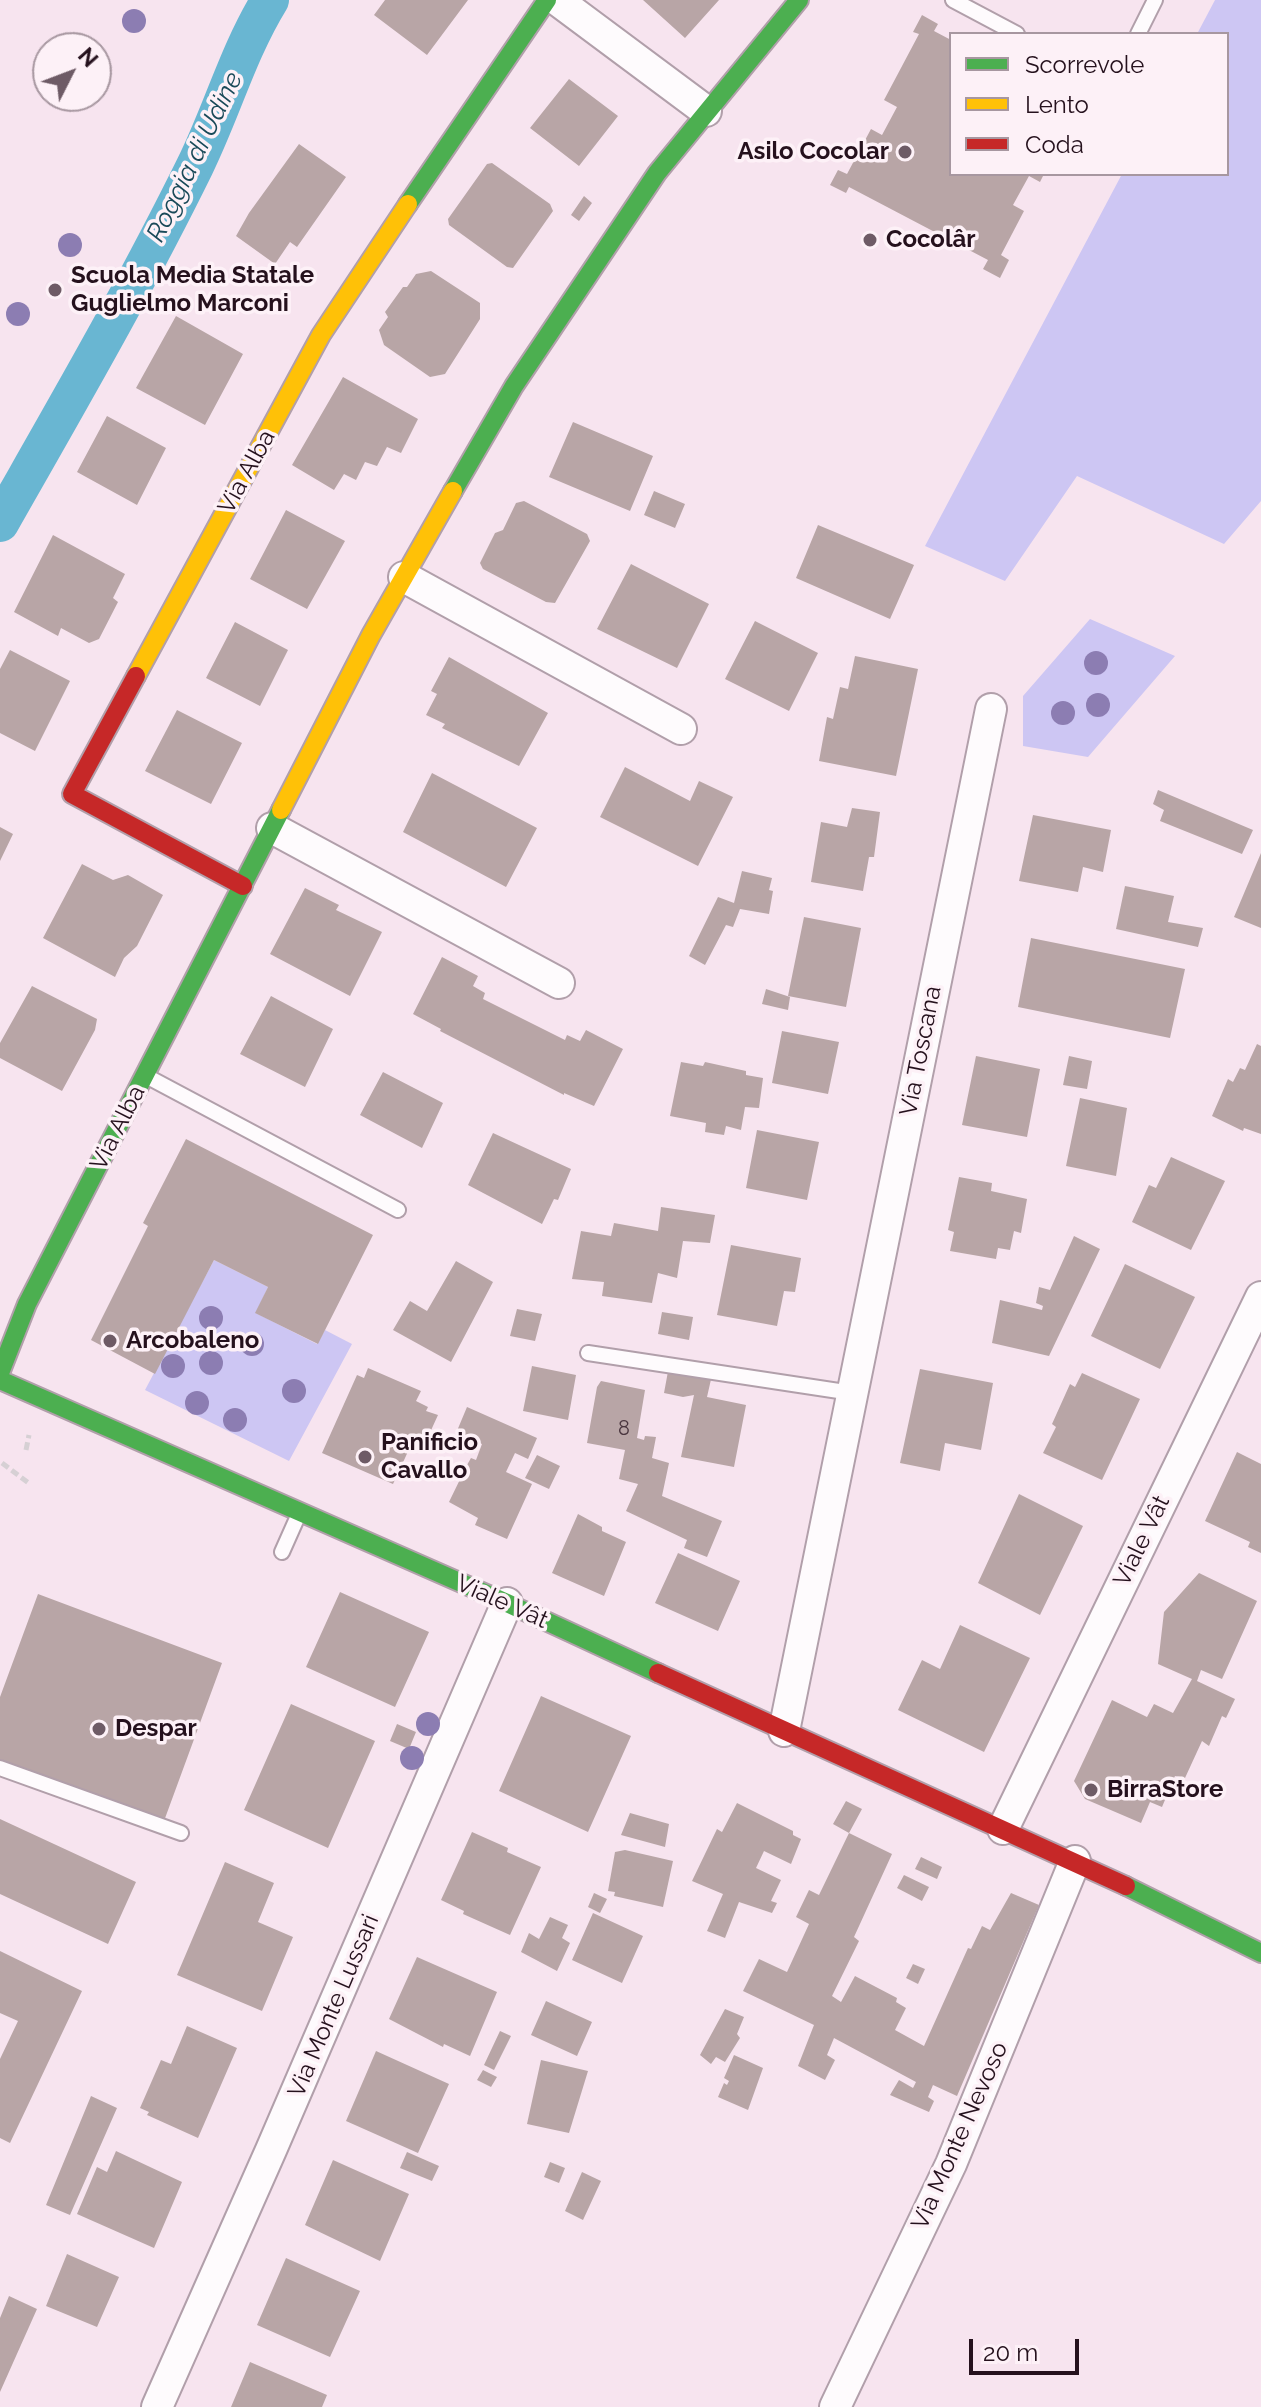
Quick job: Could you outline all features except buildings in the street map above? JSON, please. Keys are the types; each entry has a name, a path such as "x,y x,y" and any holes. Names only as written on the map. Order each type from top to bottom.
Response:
{"main road":[{"name":"Via Alba","path":"243,886 72,794 321,335 547,0"},
{"name":"Via Alba","path":"0,1373 27,1304 371,635 514,386 657,173 799,0"},
{"name":"Viale Vât","path":"0,1380 507,1603 1075,1861 1253,1942 1261,1953"}],"street":[{"path":"557,0 706,111"},
{"path":"404,577 681,729"},
{"name":"Via Toscana","path":"784,1731 991,709"},
{"path":"272,828 559,983"},
{"name":"Viale Vât","path":"1003,1829 1261,1297"},
{"name":"Via Monte Lussari","path":"157,2407 507,1603"},
{"name":"Via Monte Nevoso","path":"835,2407 951,2164 1075,1861"}],"lane":[{"path":"953,0 1013,32"},
{"path":"1139,32 1155,0"},
{"path":"145,1075 398,1210"},
{"path":"588,1353 852,1393"},
{"path":"282,1552 300,1512"},
{"path":"0,1768 181,1833"}],"path":[{"path":"2,1463 30,1484"}],"shaded area":[{"path":"1215,0 1261,0 1261,501 1224,544 1077,476 1005,581 925,546 1121,176 1229,176 1229,32 1198,32"},
{"path":"1090,619 1175,656 1088,757 1023,746 1023,696"},
{"path":"214,1260 268,1287 256,1313 317,1344 325,1330 352,1344 289,1461 145,1390"}],"waterway":[{"name":"Roggia di Udine","path":"0,523 172,212 270,0"}],"traffic: fast":[{"path":"408,204 547,0"},
{"path":"453,491 514,386 657,173 799,0"},
{"path":"0,1373 27,1304 281,810"},
{"path":"0,1380 507,1603 658,1673"},
{"path":"1126,1886 1261,1953"}],"traffic: slow":[{"path":"136,676 321,335 408,204"},
{"path":"281,810 371,635 453,491"}],"traffic: jam":[{"path":"136,676 72,794 243,886"},
{"path":"658,1673 1126,1886"}],"place":[{"name":"Asilo Cocolar","path":"905,152"},
{"name":"Cocolâr","path":"870,240"},
{"name":"Scuola Media Statale Guglielmo Marconi","path":"55,290"},
{"name":"Arcobaleno","path":"110,1341"},
{"name":"Panificio Cavallo","path":"365,1457"},
{"name":"Despar","path":"99,1729"},
{"name":"BirraStore","path":"1091,1790"}]}
